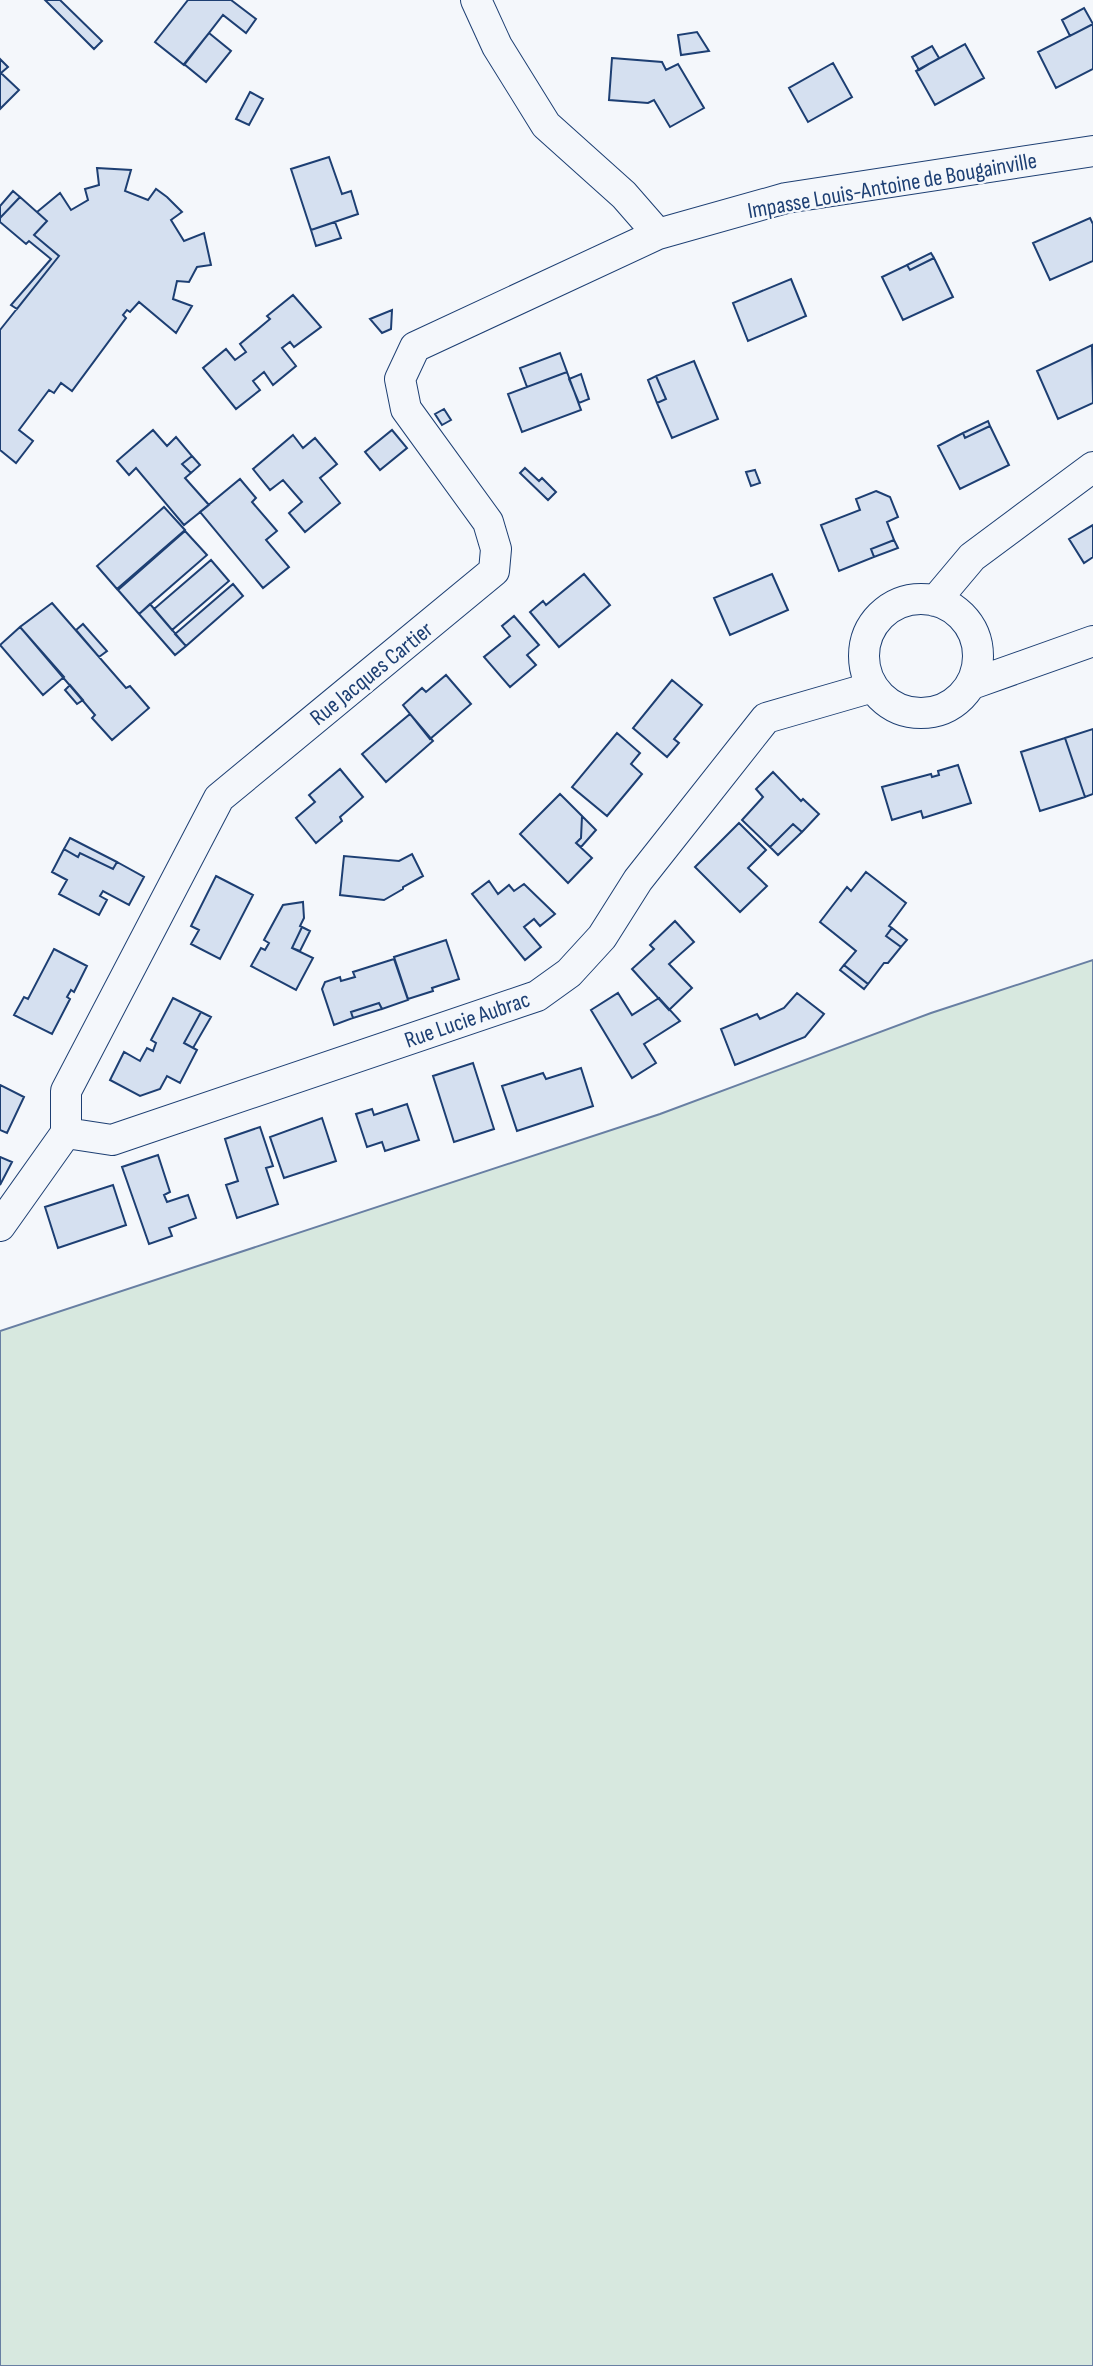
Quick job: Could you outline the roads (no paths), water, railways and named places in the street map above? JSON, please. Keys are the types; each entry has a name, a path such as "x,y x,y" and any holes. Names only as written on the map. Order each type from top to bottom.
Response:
{"street":[{"path":"476,0 497,46 546,125 624,195 658,234"},
{"name":"Impasse Louis-Antoine de Bougainville","path":"658,234 786,198 1093,151"},
{"name":"Rue Jacques Cartier","path":"66,1133 66,1091 219,798 494,571 496,549 488,522 405,409 400,379 415,347 658,234"},
{"path":"935,601 972,556 1093,467"},
{"path":"906,601 935,601 957,611 971,628 978,647 978,664 972,684 947,708 937,712 917,713 894,706 873,687 864,659 868,635 879,618 906,601"},
{"path":"972,684 1093,641"},
{"name":"Rue Lucie Aubrac","path":"66,1133 111,1140 537,996 569,974 602,937 638,880 766,718 873,687"},
{"path":"0,1226 66,1133"}]}
